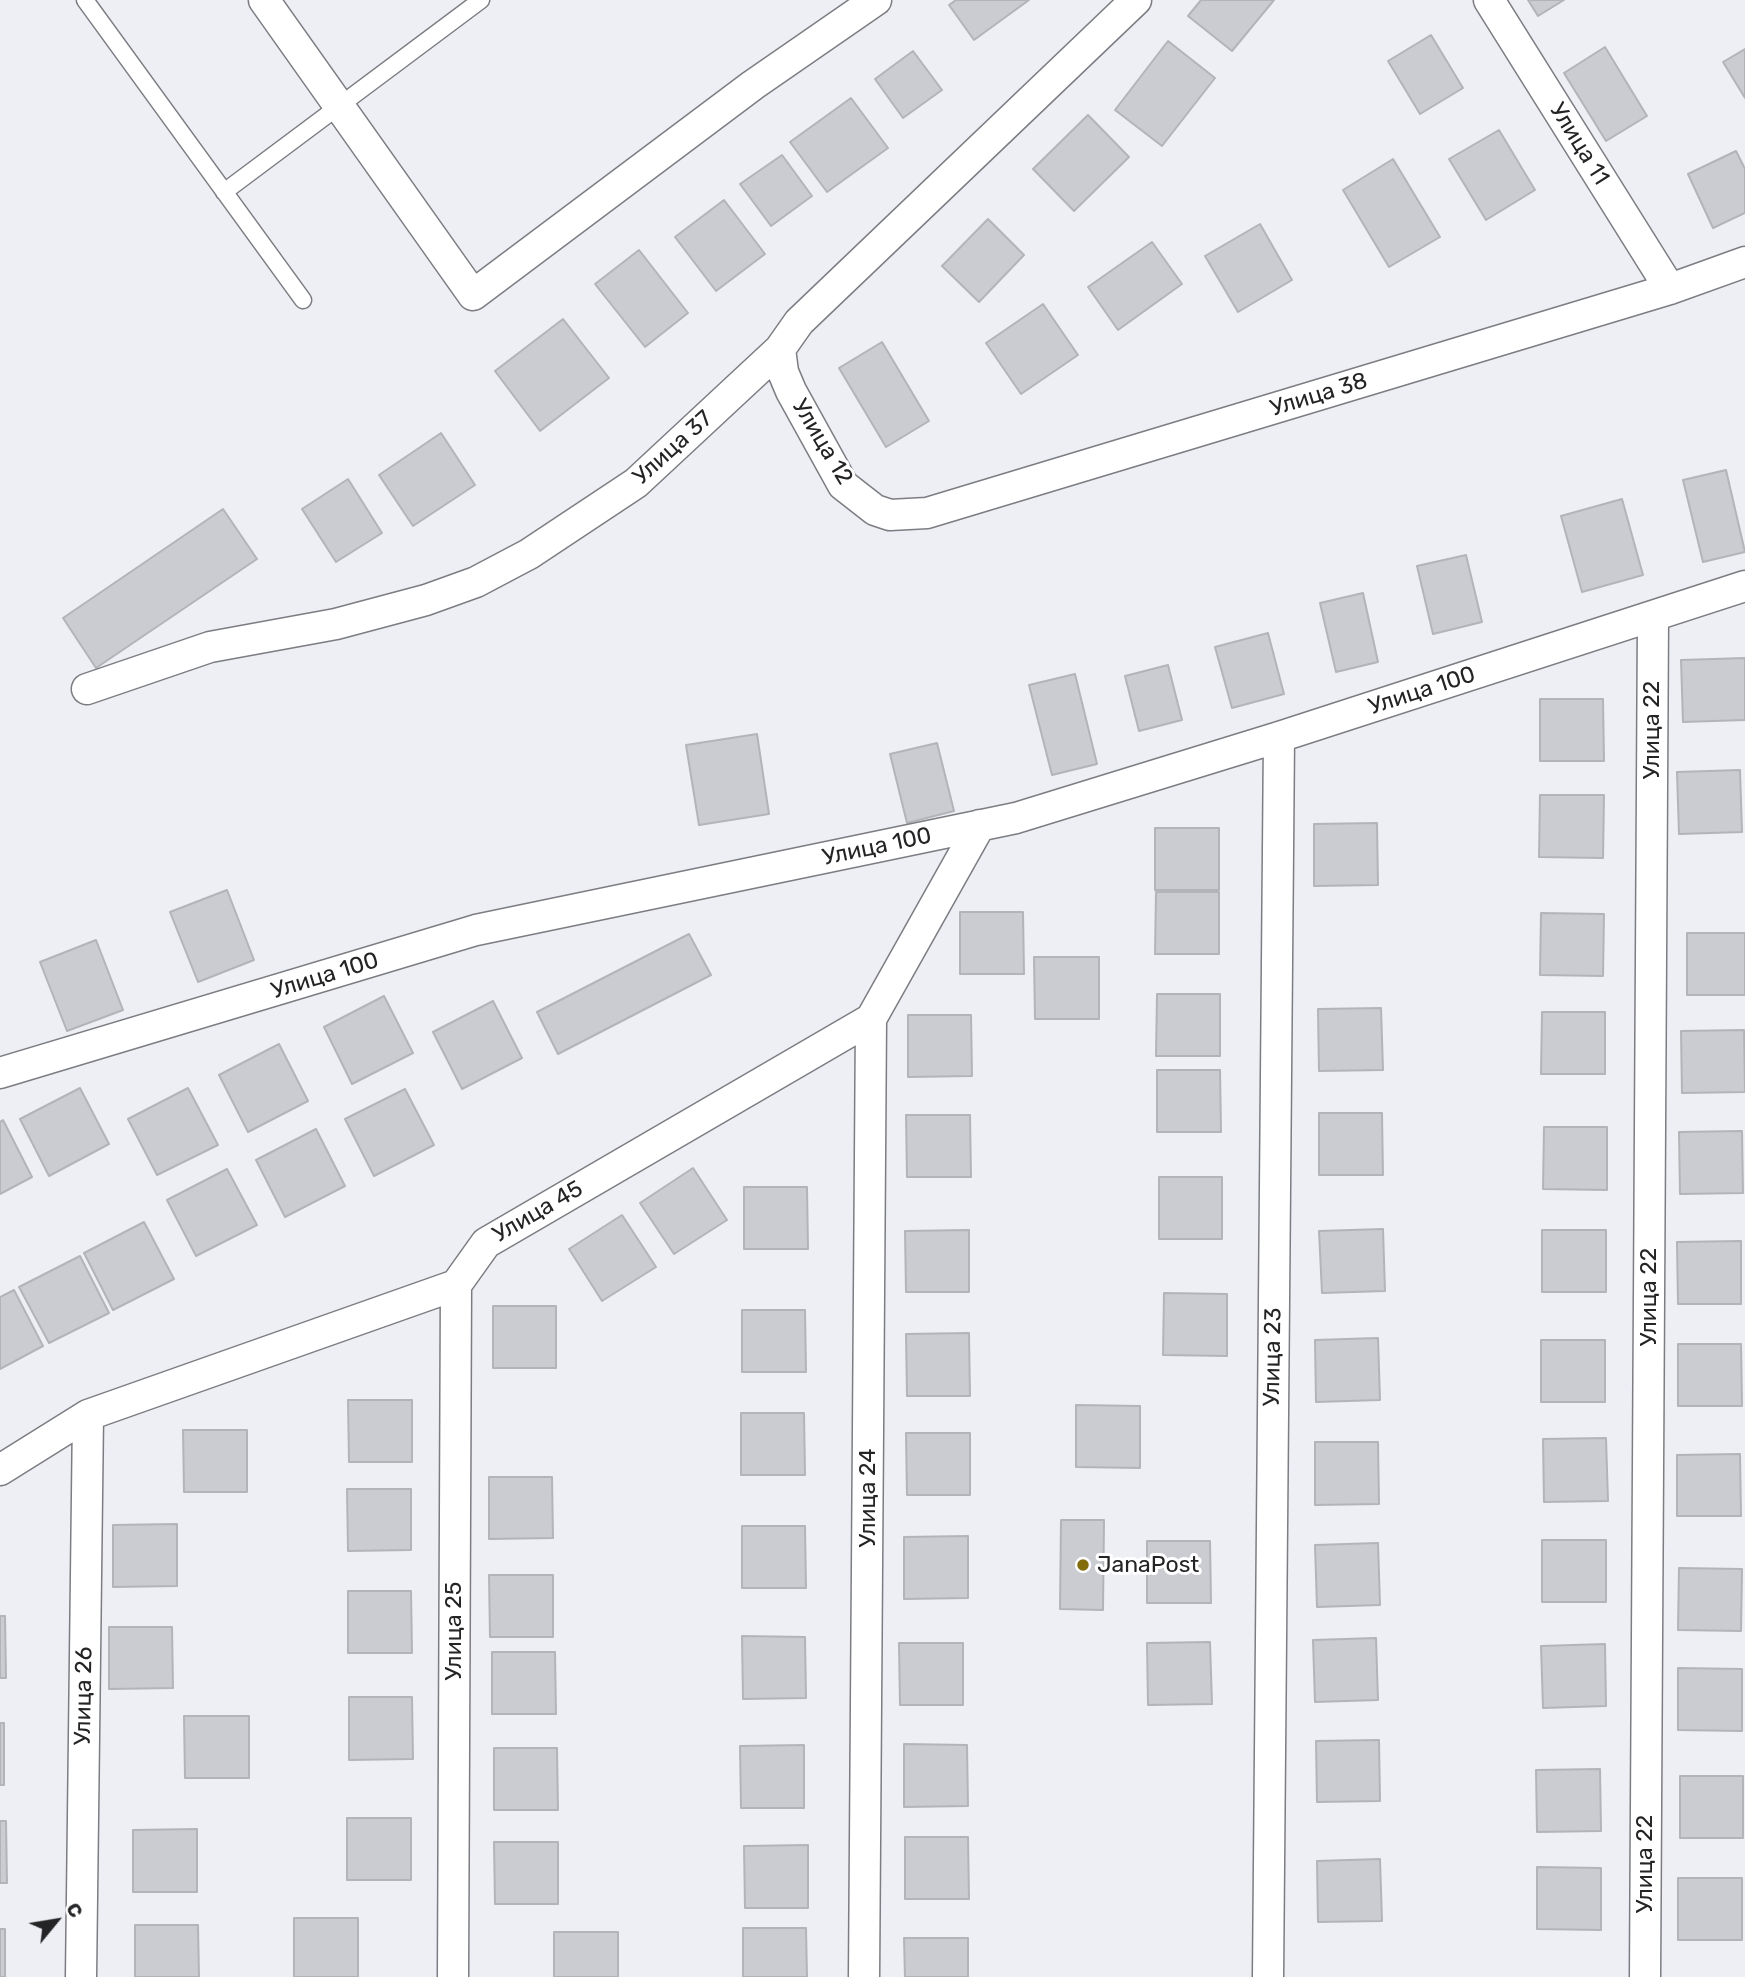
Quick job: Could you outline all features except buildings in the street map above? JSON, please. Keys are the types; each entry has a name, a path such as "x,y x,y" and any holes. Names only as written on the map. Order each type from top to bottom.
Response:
{"street":[{"path":"264,0 473,295 753,85 876,0"},
{"name":"Улица 37","path":"87,689 209,648 336,624 426,600 476,582 529,554 636,483 780,349 799,322 1136,0"},
{"name":"Улица 11","path":"1489,0 1670,289"},
{"name":"Улица 38","path":"890,515 927,513 1670,289 1745,262"},
{"name":"Улица 12","path":"780,349 783,372 791,391 843,485 875,510 890,515"},
{"name":"Улица 100","path":"0,1073 476,930 1016,818 1279,737 1745,586"},
{"name":"Улица 22","path":"1644,1977 1653,617"},
{"name":"Улица 23","path":"1268,1977 1279,737"},
{"path":"871,1019 980,825"},
{"name":"Улица 45","path":"456,1285 486,1243 871,1019"},
{"name":"Улица 24","path":"864,1977 871,1019"},
{"path":"0,1470 88,1415 456,1285"},
{"name":"Улица 25","path":"453,1977 456,1285"},
{"name":"Улица 26","path":"81,1977 88,1415"}],"lane":[{"path":"85,0 303,300"},
{"path":"224,192 481,0"}],"place":[{"name":"JanaPost","path":"1083,1565"}]}
